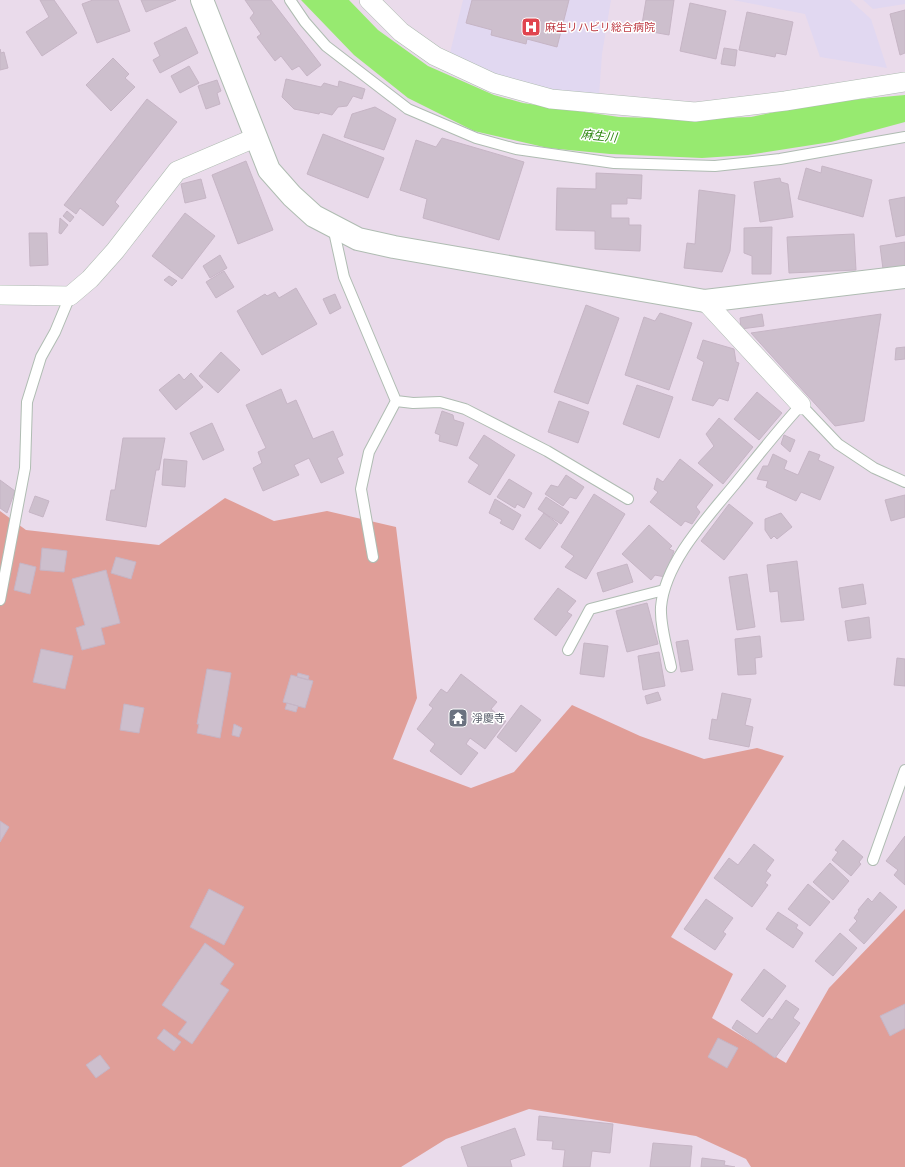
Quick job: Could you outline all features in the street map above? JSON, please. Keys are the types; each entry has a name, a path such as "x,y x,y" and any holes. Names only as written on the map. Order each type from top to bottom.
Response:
{"street":[{"path":"202,0 269,170 287,191 314,216 358,239 394,247 705,301 905,277"},
{"path":"369,0 401,32 435,56 493,83 552,99 695,112 785,101 905,82"},
{"path":"0,296 70,296 90,279 114,251 177,171 257,137"},
{"path":"705,301 801,405"}],"lane":[{"path":"290,0 305,22 326,46 408,109 476,138 516,149 614,163 715,166 780,159 905,137"},
{"path":"332,225 344,277 396,401"},
{"path":"0,600 25,468 27,402 42,357 55,332 70,296"},
{"path":"396,401 414,403 440,402 465,409 547,451 628,499"},
{"path":"373,557 361,489 369,452 396,401"},
{"path":"672,666 664,637 661,608 664,590 686,545 781,427 801,405 838,444 874,468 905,482"},
{"path":"568,650 590,609 664,590"},
{"path":"873,860 905,770"}],"shaded area":[{"name":"麻生リハビリ総合病院","path":"463,0 611,0 602,54 599,96 560,93 448,61"},
{"path":"733,0 850,0 871,19 887,68 820,57 805,14"},
{"path":"863,0 905,0 905,4 873,9"},
{"path":"225,498 274,521 327,511 396,527 417,698 393,759 471,788 514,772 572,705 640,736 704,759 757,748 784,756 671,937 733,974 712,1018 786,1063 829,988 905,909 905,1167 751,1167 746,1159 696,1136 529,1109 446,1139 401,1167 0,1167 0,511 26,530 159,545"}],"water":[{"name":"麻生川","path":"301,0 349,0 378,30 428,66 494,95 523,103 619,117 685,119 751,117 816,103 905,95 905,122 831,142 748,155 702,158 610,154 548,148 474,131 408,98 354,55"}],"building":[{"path":"40,0 54,0 77,33 42,56 26,32 49,17"},
{"path":"93,0 118,0 130,31 97,43 82,4"},
{"path":"141,0 176,0 146,12"},
{"path":"245,0 271,0 321,65 307,76 299,66 292,70 281,56 275,61 257,37 261,34 250,18 254,13"},
{"path":"472,0 569,0 557,47 527,39 526,44 491,35 492,30 466,23"},
{"path":"646,0 674,0 669,35 641,30"},
{"path":"690,3 726,11 716,59 680,51"},
{"path":"905,10 905,53 900,55 890,14"},
{"path":"747,12 793,22 786,55 776,53 775,57 739,50"},
{"path":"186,27 198,53 160,73 153,60 160,56 154,43"},
{"path":"724,48 737,50 735,66 721,64"},
{"path":"0,49 1,53 4,52 8,68 0,70"},
{"path":"113,58 129,74 125,78 135,87 111,111 86,85"},
{"path":"189,66 199,83 180,93 171,76"},
{"path":"286,79 321,87 324,83 338,87 339,81 365,89 362,99 353,96 347,106 338,107 332,115 320,112 319,114 294,109 282,97"},
{"path":"217,80 221,91 217,93 220,104 206,109 198,86"},
{"path":"147,99 177,122 115,202 119,206 103,226 80,208 76,214 64,205"},
{"path":"375,107 396,119 384,150 344,137 352,114"},
{"path":"323,134 384,158 368,198 307,174"},
{"path":"442,138 524,162 499,240 423,218 427,199 400,190 416,140 436,147"},
{"path":"246,161 273,230 238,244 212,175"},
{"path":"822,166 872,180 863,217 798,199 806,168 821,173"},
{"path":"596,173 642,175 641,199 627,198 627,204 611,204 611,218 629,218 629,225 641,225 640,251 595,249 595,231 556,230 557,188 596,189"},
{"path":"780,178 781,182 788,184 793,217 760,222 754,182"},
{"path":"201,179 206,198 185,203 181,184"},
{"path":"699,190 735,195 730,251 722,272 684,268 687,243 695,244"},
{"path":"905,197 905,235 896,237 889,200"},
{"path":"67,211 74,217 70,222 63,216"},
{"path":"185,213 215,236 182,279 152,256"},
{"path":"60,218 68,225 61,234 59,233"},
{"path":"772,227 771,274 752,274 752,256 744,253 744,228"},
{"path":"29,233 47,233 48,265 30,266"},
{"path":"854,234 856,270 789,273 787,237"},
{"path":"905,242 905,266 883,269 880,246"},
{"path":"220,255 227,268 210,278 203,266"},
{"path":"224,271 234,287 216,298 206,282"},
{"path":"169,276 177,281 172,286 164,280"},
{"path":"296,288 317,324 262,355 237,311 265,294 267,296 275,292 279,298"},
{"path":"335,294 341,308 330,314 323,299"},
{"path":"586,305 619,318 588,404 554,392"},
{"path":"660,313 692,323 669,390 625,375 644,317 655,321"},
{"path":"762,314 764,326 741,329 740,318"},
{"path":"881,314 864,421 835,426 751,333"},
{"path":"703,340 734,349 736,362 739,363 728,401 719,398 713,406 692,400 704,362 697,358"},
{"path":"905,347 905,359 895,360 896,348"},
{"path":"221,352 240,370 218,393 199,376"},
{"path":"191,373 203,387 176,410 159,390 179,374 184,380"},
{"path":"637,385 673,397 659,438 623,424"},
{"path":"281,389 287,404 296,400 313,439 333,431 343,455 337,458 344,473 321,483 309,458 294,465 299,475 263,491 253,468 262,463 258,452 266,448 246,405"},
{"path":"757,392 782,413 759,440 734,419"},
{"path":"559,401 589,412 578,443 548,432"},
{"path":"442,411 453,415 454,420 464,423 457,446 439,441 440,435 435,433"},
{"path":"719,418 753,447 723,484 698,463 714,446 706,434"},
{"path":"212,423 224,450 203,460 190,433"},
{"path":"484,435 515,455 490,495 468,482 479,465 469,458"},
{"path":"784,435 795,440 790,452 781,444"},
{"path":"123,438 165,438 159,470 156,470 146,527 106,520 111,490 115,490"},
{"path":"809,451 820,455 818,460 834,467 820,500 801,492 796,501 766,487 768,481 757,479 763,466 768,466 773,454 787,461 784,469 798,475"},
{"path":"164,459 187,461 185,487 162,485"},
{"path":"680,459 713,485 696,507 700,512 692,524 685,521 681,526 650,502 658,492 654,489 657,478 663,482"},
{"path":"566,475 584,487 576,499 570,497 563,506 545,494 551,485 558,487"},
{"path":"509,479 532,493 524,508 517,504 515,508 497,497"},
{"path":"0,480 15,491 7,513 0,508"},
{"path":"594,494 625,514 586,579 565,567 574,556 561,547"},
{"path":"905,495 905,517 891,521 885,500"},
{"path":"35,496 49,501 43,517 29,512"},
{"path":"546,497 569,512 561,524 538,509"},
{"path":"495,499 521,515 513,530 500,523 502,520 489,513"},
{"path":"729,504 753,523 724,560 701,541"},
{"path":"544,513 558,524 540,549 525,539"},
{"path":"781,513 792,527 777,539 774,536 771,539 765,530 765,519"},
{"path":"649,525 672,546 669,549 674,551 665,577 655,575 651,580 622,554"},
{"path":"42,548 67,551 64,572 40,570"},
{"path":"116,557 136,562 131,579 111,573"},
{"path":"797,561 804,620 781,622 778,591 770,592 767,565"},
{"path":"20,563 36,567 30,594 14,590"},
{"path":"627,564 633,582 603,592 597,573"},
{"path":"106,570 120,623 101,628 105,644 82,650 76,628 85,625 72,579"},
{"path":"747,574 755,627 737,630 729,577"},
{"path":"863,584 866,604 842,608 839,588"},
{"path":"558,588 576,601 567,612 572,615 556,636 534,619"},
{"path":"647,603 658,644 627,652 616,611"},
{"path":"869,617 871,638 848,641 845,621"},
{"path":"760,636 762,657 755,658 756,674 738,675 735,639"},
{"path":"688,640 693,670 681,672 676,642"},
{"path":"584,643 608,646 604,677 580,674"},
{"path":"41,649 73,656 65,689 33,682"},
{"path":"659,652 665,686 643,690 638,656"},
{"path":"897,658 905,659 905,686 894,685"},
{"path":"207,669 231,673 220,738 197,733 199,724 197,724"},
{"path":"298,673 309,676 308,680 297,677"},
{"path":"461,674 497,702 491,709 506,721 485,749 470,738 466,744 478,753 461,775 430,751 435,744 417,729 433,708 429,705 441,689 447,693"},
{"path":"291,675 313,681 305,708 283,702"},
{"path":"658,692 661,700 647,704 645,696"},
{"path":"722,693 751,699 745,725 753,727 749,747 709,739 712,719 717,720"},
{"path":"287,703 298,706 296,712 285,709"},
{"path":"124,704 144,708 139,733 120,730"},
{"path":"521,705 541,720 516,752 497,737"},
{"path":"234,724 242,728 239,737 232,735"},
{"path":"0,821 9,827 0,842"},
{"path":"905,836 905,885 894,875 898,870 886,861"},
{"path":"843,840 863,857 859,862 861,864 851,876 832,860 838,852 835,850"},
{"path":"754,844 774,860 766,871 771,875 765,883 768,885 752,907 714,878 729,858 738,865"},
{"path":"830,863 849,881 833,900 813,882"},
{"path":"808,884 830,902 810,926 788,909"},
{"path":"209,889 244,907 224,945 190,927"},
{"path":"880,892 897,907 864,944 849,930 857,921 854,918 859,911 858,910 868,898 872,902"},
{"path":"706,899 733,918 723,932 726,934 715,950 684,929"},
{"path":"778,912 798,925 796,928 803,933 793,948 766,929"},
{"path":"840,933 857,948 833,976 815,961"},
{"path":"205,943 234,964 220,984 229,990 192,1044 178,1034 187,1022 162,1005"},
{"path":"764,969 786,986 763,1017 741,1000"},
{"path":"786,1000 799,1009 793,1018 800,1023 775,1058 732,1028 737,1020 757,1034 769,1018 772,1020"},
{"path":"905,1004 905,1028 890,1036 880,1016"},
{"path":"164,1029 181,1042 174,1051 157,1038"},
{"path":"718,1038 738,1048 727,1068 708,1057"},
{"path":"100,1055 110,1068 96,1078 86,1065"},
{"path":"539,1116 613,1124 610,1153 592,1151 590,1167 563,1167 565,1150 552,1149 553,1141 537,1140"},
{"path":"515,1128 525,1155 510,1160 512,1167 468,1167 461,1147"},
{"path":"653,1143 692,1146 690,1167 650,1167"},
{"path":"702,1158 725,1161 724,1165 735,1167 701,1167"}],"place":[{"name":"麻生リハビリ総合病院","path":"531,27"},
{"name":"淨慶寺","path":"458,718"}]}
